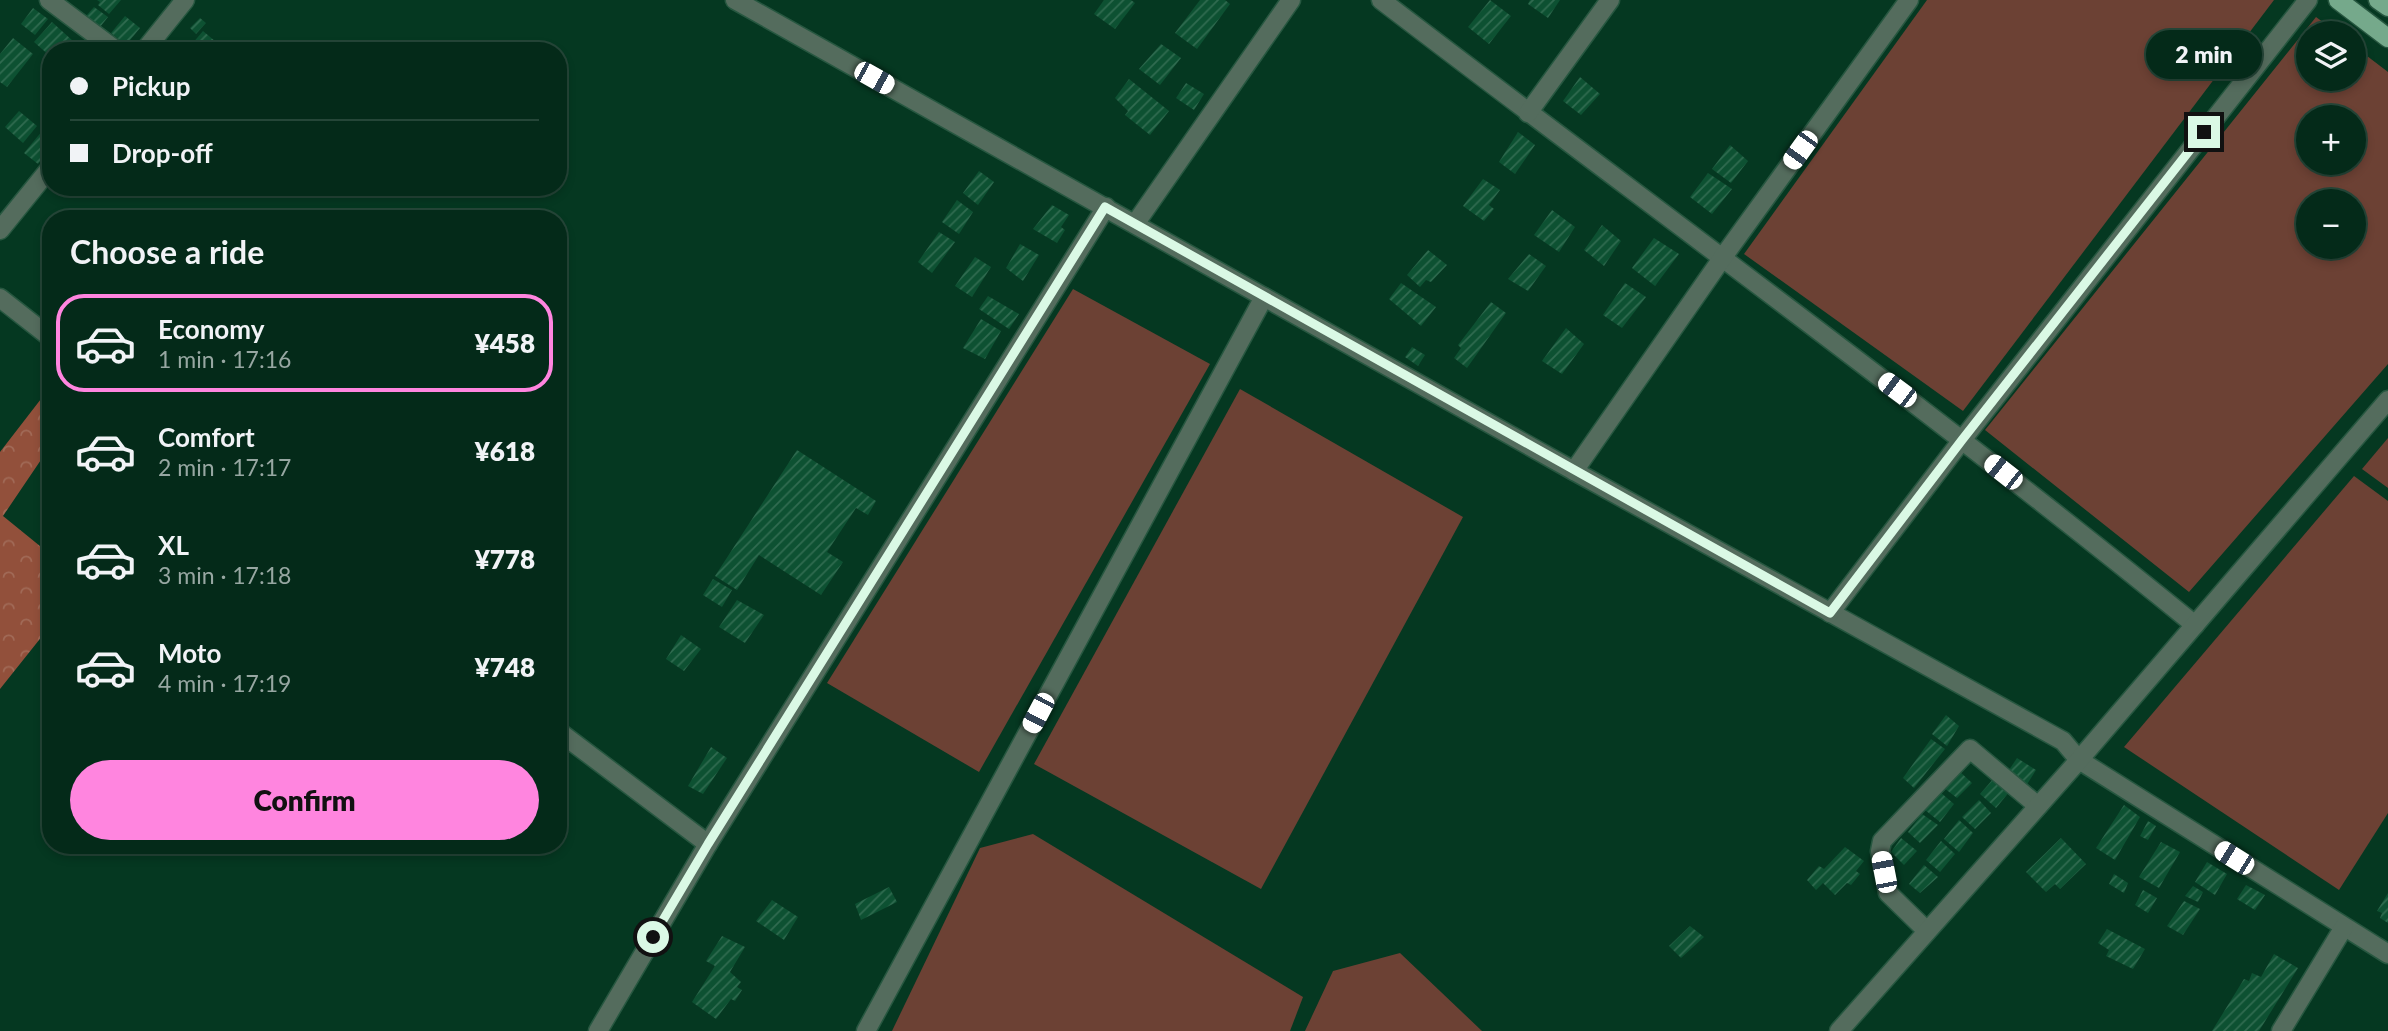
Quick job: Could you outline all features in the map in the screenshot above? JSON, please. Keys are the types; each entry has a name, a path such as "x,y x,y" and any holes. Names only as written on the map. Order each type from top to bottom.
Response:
{"main road":[{"path":"2338,0 2388,38"},
{"path":"2378,0 2388,8"}],"street":[{"path":"49,0 105,42"},
{"path":"151,42 185,0"},
{"path":"735,0 1574,471 2063,741 2079,760 2388,954"},
{"path":"1135,224 1291,0"},
{"path":"1381,0 1962,440 2196,625"},
{"path":"1528,113 1610,0"},
{"path":"1574,471 1723,257 1909,0"},
{"path":"1830,613 1962,440 2308,0"},
{"path":"0,230 42,178"},
{"path":"598,1031 708,844 1105,207"},
{"path":"866,1031 1264,297"},
{"path":"0,298 42,331"},
{"path":"1839,1031 2079,760 2388,400"},
{"path":"567,738 708,844"},
{"path":"1927,931 1888,893 1880,851 1882,841 1970,749 2038,806"},
{"path":"2281,1031 2344,927"}],"green space":[{"path":"42,398 42,458 3,516 42,548 42,636 0,689 0,452"}],"shaded area":[{"path":"1927,0 2274,0 1963,411 1744,254"},
{"path":"2296,42 2296,91 2366,91 2366,55 2388,72 2388,364 2189,592 1985,430"},
{"path":"1073,289 1210,364 979,772 827,683"},
{"path":"1240,389 1463,517 1261,889 1034,764"},
{"path":"2388,438 2388,488 2362,469"},
{"path":"2354,476 2388,501 2388,813 2339,890 2124,747"},
{"path":"1033,834 1303,997 1290,1031 892,1031 980,848"},
{"path":"1400,953 1482,1031 1305,1031 1333,971"}],"building":[{"path":"97,0 121,0 109,14 98,5 100,2"},
{"path":"1104,0 1131,0 1135,3 1115,29 1094,14"},
{"path":"1200,0 1225,0 1230,4 1197,49 1175,33"},
{"path":"1490,0 1511,16 1489,44 1468,27"},
{"path":"1530,0 1560,0 1548,18 1528,4"},
{"path":"94,7 108,17 100,27 86,16"},
{"path":"33,8 48,19 35,35 21,24"},
{"path":"125,16 140,28 128,42 122,42 111,33"},
{"path":"200,18 206,23 196,34 190,28"},
{"path":"52,22 74,42 42,42 42,49 34,42"},
{"path":"203,31 216,42 194,42"},
{"path":"13,38 33,54 7,87 0,82 0,54"},
{"path":"1161,44 1181,58 1160,85 1139,69"},
{"path":"1580,77 1600,94 1581,115 1563,101"},
{"path":"1129,79 1169,111 1150,135 1125,115 1128,111 1115,98"},
{"path":"1186,83 1204,94 1194,110 1176,98"},
{"path":"19,111 37,126 23,143 5,127"},
{"path":"42,131 42,159 38,164 24,153"},
{"path":"1518,132 1535,145 1515,174 1499,162"},
{"path":"1730,145 1748,161 1731,183 1712,169"},
{"path":"979,171 994,182 978,205 963,193"},
{"path":"1708,173 1732,189 1712,214 1690,197"},
{"path":"1483,179 1500,190 1489,205 1494,209 1484,221 1463,206"},
{"path":"957,200 973,212 959,234 942,222"},
{"path":"1052,205 1069,215 1061,227 1065,230 1057,243 1033,229"},
{"path":"1552,210 1575,227 1559,252 1534,235"},
{"path":"1602,225 1621,241 1604,266 1584,250"},
{"path":"939,232 955,242 932,273 918,262"},
{"path":"1654,238 1679,254 1655,286 1632,268"},
{"path":"1020,244 1039,255 1023,281 1006,268"},
{"path":"1428,250 1447,265 1431,282 1426,280 1420,287 1407,275"},
{"path":"1529,254 1546,266 1528,291 1508,279"},
{"path":"975,257 991,267 972,297 955,286"},
{"path":"1401,283 1436,307 1421,326 1389,299"},
{"path":"1625,283 1646,297 1622,328 1603,315"},
{"path":"988,296 1019,314 1009,329 979,309"},
{"path":"1491,302 1506,313 1467,368 1454,358 1461,348 1458,345"},
{"path":"981,319 1001,331 985,359 963,348"},
{"path":"1566,328 1584,344 1562,374 1542,361"},
{"path":"1412,347 1425,355 1418,366 1405,357"},
{"path":"797,450 876,501 868,515 856,508 827,552 843,562 821,595 759,555 737,590 715,576"},
{"path":"713,579 732,590 722,607 703,595"},
{"path":"737,600 764,615 745,643 719,627"},
{"path":"681,635 701,649 684,671 666,659"},
{"path":"1946,715 1959,726 1947,746 1932,734"},
{"path":"1931,739 1945,749 1914,788 1903,778"},
{"path":"711,747 727,758 703,794 688,786"},
{"path":"2017,758 2036,770 2026,786 2007,773"},
{"path":"1958,770 1972,783 1957,798 1944,788"},
{"path":"1994,778 2010,791 1996,808 1980,794"},
{"path":"1940,792 1954,804 1940,822 1925,810"},
{"path":"1979,800 1991,813 1975,829 1962,817"},
{"path":"2124,805 2140,817 2115,860 2096,848"},
{"path":"1922,814 1938,825 1920,843 1908,832"},
{"path":"1959,820 1973,833 1959,852 1944,839"},
{"path":"2148,821 2156,826 2148,840 2140,836"},
{"path":"1901,838 1917,851 1904,865 1891,852"},
{"path":"2061,838 2086,864 2060,889 2055,884 2046,892 2026,872"},
{"path":"1941,841 1955,854 1940,872 1926,860"},
{"path":"2161,842 2180,852 2159,888 2139,877"},
{"path":"1845,847 1864,861 1856,871 1860,874 1851,885 1847,883 1835,895 1823,883 1816,890 1807,880 1819,866 1824,869"},
{"path":"2207,862 2227,874 2215,895 2195,882"},
{"path":"1924,865 1938,877 1920,893 1909,884"},
{"path":"2114,874 2128,883 2124,893 2109,884"},
{"path":"2246,885 2265,895 2255,910 2237,899"},
{"path":"2193,886 2203,892 2198,902 2185,896"},
{"path":"889,887 897,902 861,920 855,904"},
{"path":"2143,890 2157,898 2148,913 2135,905"},
{"path":"2388,893 2388,923 2380,918 2382,913 2377,911"},
{"path":"772,900 798,917 784,940 756,921"},
{"path":"2184,901 2200,909 2183,935 2167,926"},
{"path":"1690,926 1704,937 1681,958 1669,946"},
{"path":"2107,929 2145,949 2133,969 2106,956 2109,950 2098,943"},
{"path":"722,936 745,947 730,972 741,982 737,987 742,990 735,1001 731,999 716,1019 692,1002 715,966 706,961"},
{"path":"2274,954 2298,968 2259,1031 2212,1031 2244,979 2249,981 2252,973 2261,977"}],"route":[{"path":"653,937 708,844 1105,207 1830,613 2204,132"}]}
